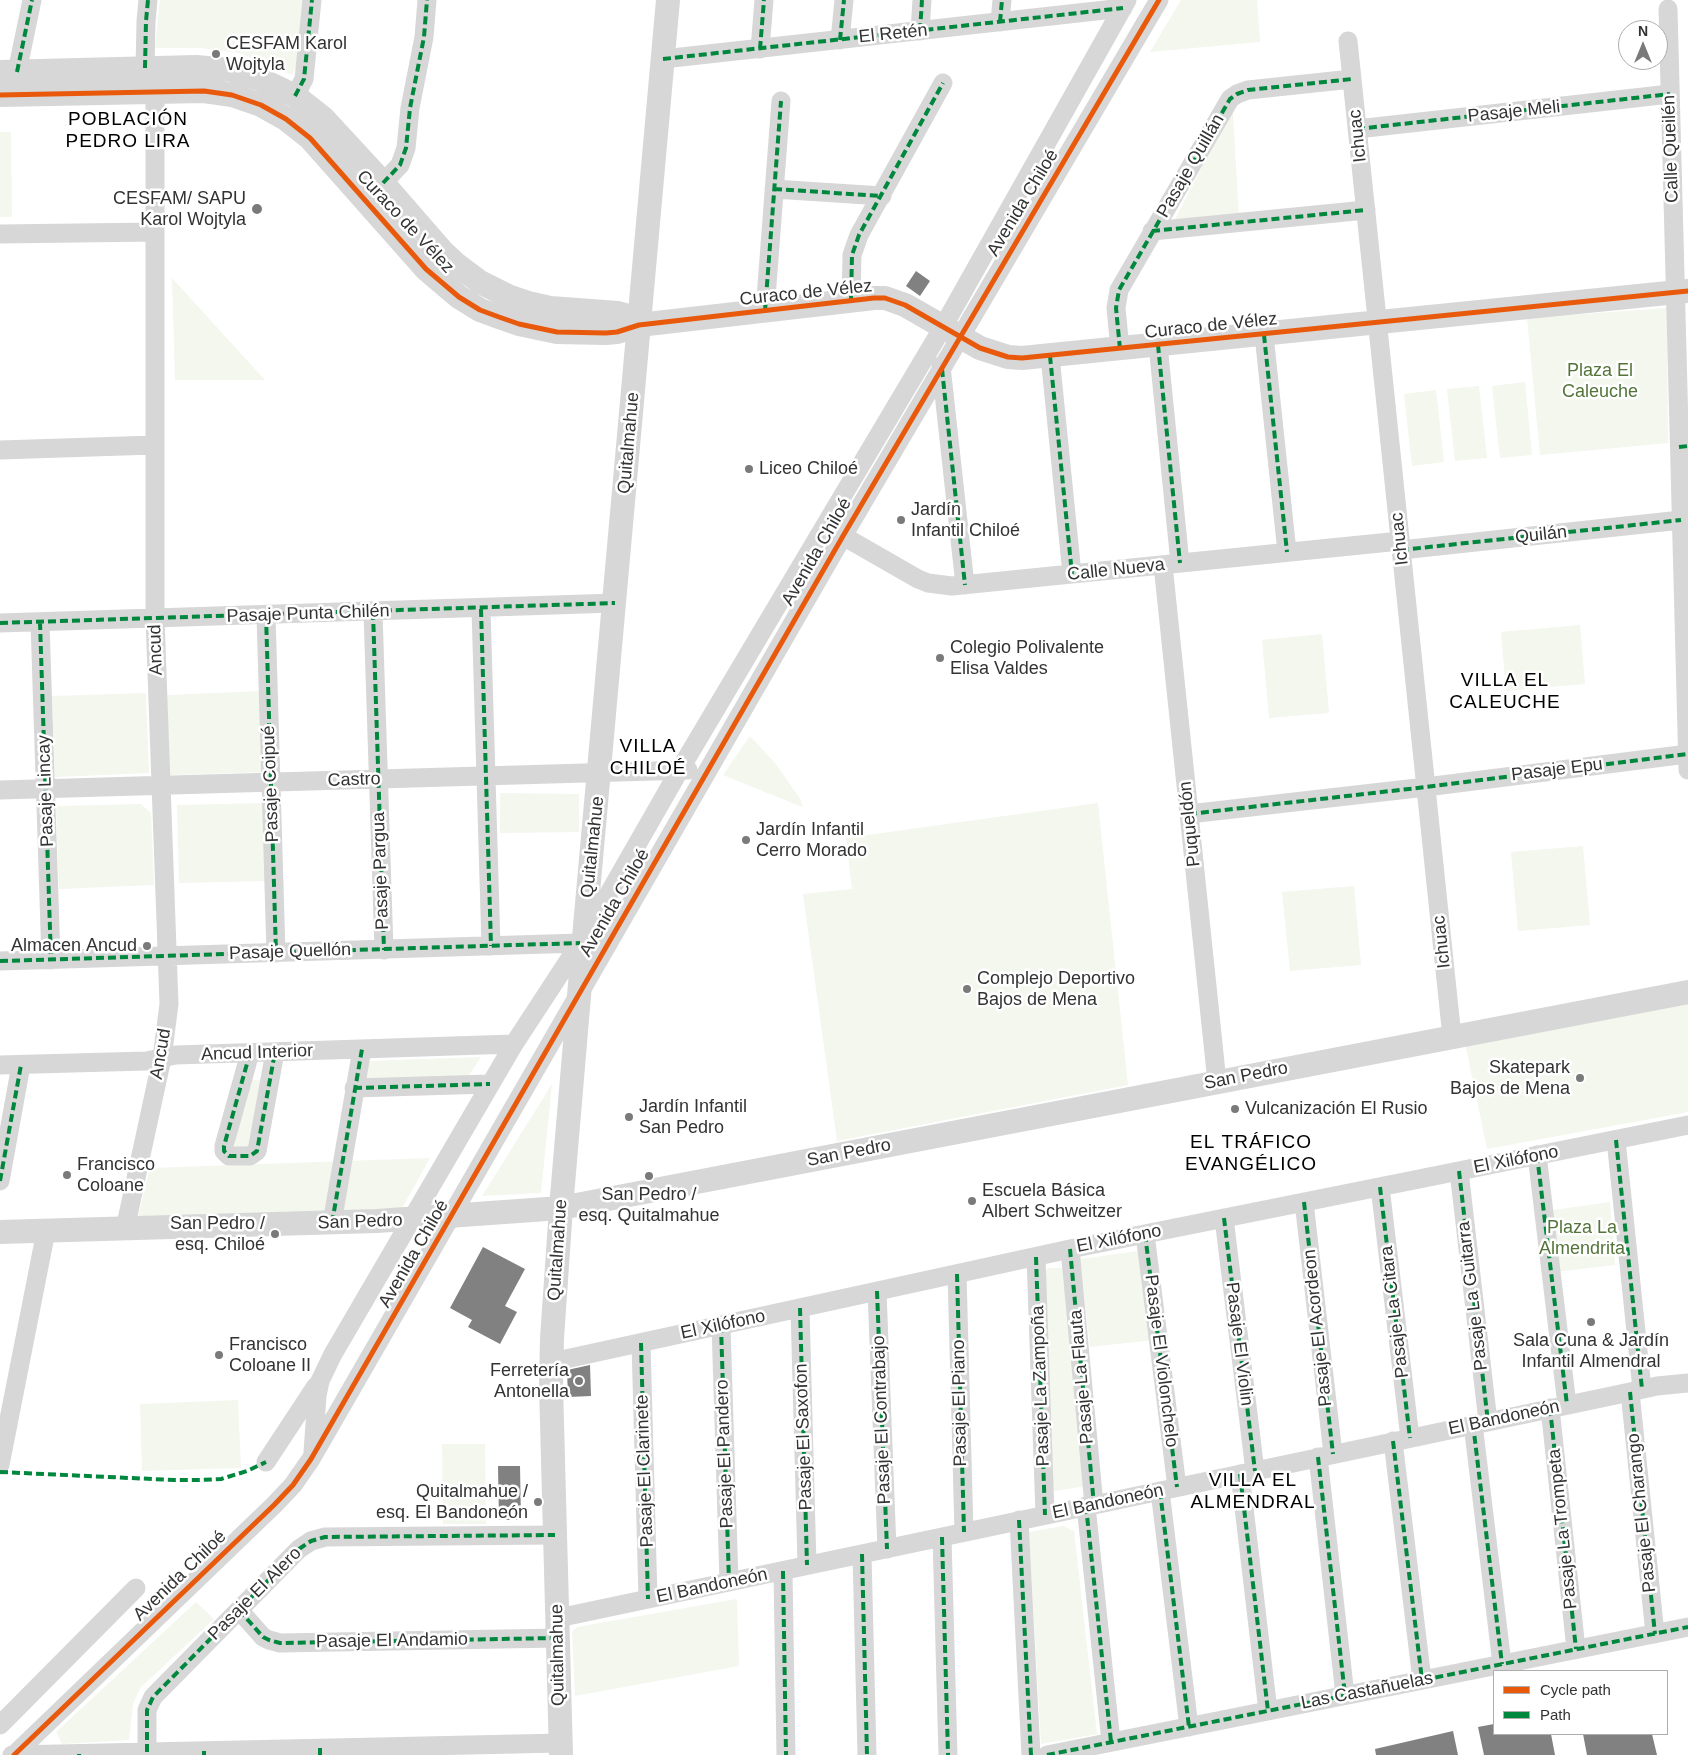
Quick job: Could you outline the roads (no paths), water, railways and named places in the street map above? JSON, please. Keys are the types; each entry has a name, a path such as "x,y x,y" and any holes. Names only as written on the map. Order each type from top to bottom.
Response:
{"street":[{"path":"8,72 32,0"},
{"name":"Ancud","path":"125,1228 162,1058 169,1004 155,618 155,92 150,68 146,21 148,0"},
{"path":"295,96 304,79 312,0"},
{"path":"383,184 400,165 406,148 410,108 423,46 427,0"},
{"name":"Quitalmahue","path":"561,1749 552,1362 561,1208 581,992 582,940 600,773 668,0"},
{"path":"760,49 764,0"},
{"path":"840,40 844,0"},
{"path":"920,31 922,0"},
{"path":"1000,22 1002,0"},
{"name":"Avenida Chiloé","path":"311,1459 320,1381 333,1354 514,1044 582,940 679,771 1159,0"},
{"name":"El Retén","path":"663,60 1000,22 1125,4"},
{"name":"Avenida Chiloé","path":"14,1755 274,1505 293,1485 311,1459 581,992 708,767 941,366 951,332 1125,4"},
{"name":"Calle Queilén","path":"1668,9 1670,94 1682,292 1684,446 1682,520 1688,770"},
{"name":"Ichuac","path":"1348,41 1452,1037"},
{"name":"Curaco de Vélez","path":"8,72 205,68 231,70 260,79 295,96 322,118 443,252 469,274 492,289 528,303 550,308 625,315 639,325"},
{"name":"Pasaje Quillán","path":"1120,349 1116,308 1117,295 1226,105 1236,94 1248,90 1352,79"},
{"path":"851,301 852,255 859,235 943,83"},
{"name":"Curaco de Vélez","path":"0,95 218,92 247,99 274,111 310,138 426,269 459,297 480,310 519,324 564,332 611,332 639,325 874,298 894,300 994,354 1022,358 1682,292"},
{"name":"Pasaje Meli","path":"1357,129 1670,94"},
{"path":"765,311 781,101"},
{"path":"774,189 882,196"},
{"path":"1152,231 1366,210"},
{"path":"0,234 155,232"},
{"path":"1264,335 1287,552"},
{"name":"Puqueldón","path":"1158,345 1189,814 1217,1082"},
{"path":"1050,356 1072,574"},
{"path":"941,366 965,585"},
{"path":"0,450 154,446"},
{"name":"Quilán","path":"1401,545 1682,520"},
{"name":"Calle Nueva","path":"842,536 928,583 952,586 1287,552 1401,545"},
{"name":"Pasaje Punta Chilén","path":"0,624 615,603"},
{"path":"481,609 491,946"},
{"name":"Pasaje Pargua","path":"373,612 384,950"},
{"name":"Pasaje Coipué","path":"266,615 276,953"},
{"name":"Pasaje Lincay","path":"40,622 51,960"},
{"name":"Pasaje Epu","path":"1189,814 1688,754"},
{"name":"Castro","path":"0,790 679,771 708,767"},
{"name":"Pasaje Quellón","path":"0,961 384,950 582,940"},
{"name":"San Pedro","path":"0,1232 411,1220 561,1208 1688,992"},
{"name":"Ancud Interior","path":"0,1065 146,1061 176,1056 514,1044"},
{"path":"332,1223 362,1049"},
{"path":"250,1053 224,1146 224,1151 229,1156 250,1156 257,1151 275,1052"},
{"path":"0,1181 21,1065"},
{"path":"354,1088 490,1084"},
{"name":"El Xilófono","path":"552,1362 1036,1256 1688,1125"},
{"name":"Pasaje El Charango","path":"1616,1140 1655,1634"},
{"name":"Pasaje La Trompeta","path":"1537,1155 1576,1649"},
{"name":"Pasaje La Guitarra","path":"1459,1171 1502,1664"},
{"name":"Pasaje La Citara","path":"1380,1187 1422,1680"},
{"name":"Pasaje El Acordeon","path":"1304,1202 1345,1696"},
{"name":"Pasaje El Violin","path":"1224,1218 1268,1711"},
{"path":"0,1465 46,1231"},
{"name":"Pasaje El Violonchelo","path":"1145,1234 1189,1727"},
{"name":"Pasaje La Flauta","path":"1070,1249 1111,1742"},
{"name":"Pasaje La Zampoña","path":"1036,1256 1045,1515"},
{"name":"Pasaje El Piano","path":"957,1274 964,1532"},
{"name":"Pasaje El Contrabajo","path":"877,1291 887,1548"},
{"name":"Pasaje El Saxofon","path":"800,1308 807,1565"},
{"name":"Pasaje El Pandero","path":"721,1325 729,1582"},
{"name":"Pasaje El Clarinete","path":"641,1343 648,1599"},
{"path":"266,1462 320,1381"},
{"name":"El Bandoneón","path":"558,1628 648,1599 1636,1390 1688,1383"},
{"path":"1019,1520 1031,1755"},
{"name":"Pasaje El Alero","path":"147,1752 147,1710 153,1697 305,1544 318,1538 555,1536"},
{"path":"942,1537 948,1755"},
{"path":"862,1554 868,1755"},
{"path":"783,1571 786,1755"},
{"name":"Avenida Chiloé","path":"0,1725 136,1588"},
{"name":"Pasaje El Andamio","path":"239,1610 263,1637 280,1643 558,1628"},
{"name":"Las Castañuelas","path":"1047,1755 1688,1627"},
{"path":"14,1755 147,1752 561,1749"}],"place":[{"name":"CESFAM Karol Wojtyla","path":"216,54"},
{"name":"CESFAM/ SAPU Karol Wojtyla","path":"257,209"},
{"name":"Liceo Chiloé","path":"749,469"},
{"name":"Jardín Infantil Chiloé","path":"901,520"},
{"name":"Colegio Polivalente Elisa Valdes","path":"940,658"},
{"name":"Jardín Infantil Cerro Morado","path":"746,840"},
{"name":"Almacen Ancud","path":"147,946"},
{"name":"Complejo Deportivo Bajos de Mena","path":"967,989"},
{"name":"Skatepark Bajos de Mena","path":"1580,1078"},
{"name":"Vulcanización El Rusio","path":"1235,1109"},
{"name":"Jardín Infantil San Pedro","path":"629,1117"},
{"name":"Francisco Coloane","path":"67,1175"},
{"name":"San Pedro / esq. Quitalmahue","path":"649,1176"},
{"name":"Escuela Básica Albert Schweitzer","path":"972,1201"},
{"name":"San Pedro / esq. Chiloé","path":"275,1234"},
{"name":"Sala Cuna & Jardín Infantil Almendral","path":"1591,1322"},
{"name":"Francisco Coloane II","path":"219,1355"},
{"name":"Ferretería Antonella","path":"579,1381"},
{"name":"Quitalmahue / esq. El Bandoneón","path":"538,1502"}],"district":[{"name":"POBLACIÓN PEDRO LIRA","path":"128,131"},
{"name":"VILLA EL CALEUCHE","path":"1505,692"},
{"name":"VILLA CHILOÉ","path":"648,758"},
{"name":"EL TRÁFICO EVANGÉLICO","path":"1251,1154"},
{"name":"VILLA EL ALMENDRAL","path":"1253,1492"}],"park label":[{"name":"Plaza El Caleuche","path":"1600,381"},
{"name":"Plaza La Almendrita","path":"1582,1238"}]}
